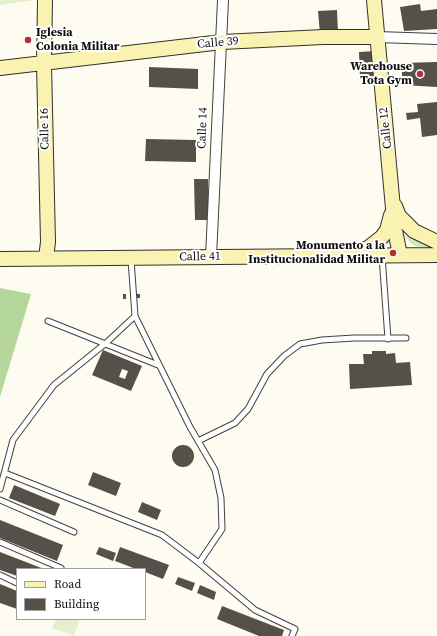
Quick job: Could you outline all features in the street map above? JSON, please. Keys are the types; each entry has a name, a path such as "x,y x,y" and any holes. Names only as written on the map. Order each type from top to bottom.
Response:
{"main road":[{"name":"Calle 16","path":"45,0 44,64 48,242 46,258"},
{"name":"Calle 12","path":"374,0 394,202 395,230 400,255"},
{"name":"Calle 39","path":"0,68 222,42 323,37 377,37"},
{"path":"394,202 399,216 414,231 437,242"},
{"path":"342,255 360,252 378,240 386,230 394,202"},
{"name":"Calle 41","path":"0,259 437,255"}],"street":[{"name":"Calle 14","path":"211,257 219,55 222,42 223,0"},
{"name":"Calle 39","path":"377,37 437,39"}],"lane":[{"path":"382,255 388,339"},
{"path":"131,258 135,316 158,365 215,470 221,498 222,529 199,563"},
{"path":"0,489 13,440 54,385 106,343 135,316"},
{"path":"48,321 158,365"},
{"path":"198,441 234,423 248,409 260,390 267,374 284,356 300,344 346,338 406,338"},
{"path":"5,473 162,535 199,563 255,610 295,629 292,636"},
{"path":"0,500 74,532"},
{"path":"0,542 61,568"},
{"path":"0,575 16,583"}],"green space":[{"path":"0,0 34,0 0,5"},
{"path":"409,233 437,246 437,251 418,247 410,243 406,236"},
{"path":"0,288 31,294 0,397"},
{"path":"56,620 80,620 74,636 52,628"}],"building":[{"path":"420,4 421,11 437,9 437,29 404,31 400,7"},
{"path":"337,10 338,32 320,34 318,11"},
{"path":"375,51 377,78 360,79 359,52"},
{"name":"Warehouse Tota Gym","path":"437,62 437,87 402,85 402,63"},
{"path":"149,67 198,69 198,89 149,87"},
{"path":"437,102 437,135 422,137 420,118 407,120 406,113 418,112 417,104"},
{"path":"146,139 196,140 196,162 145,161"},
{"path":"194,179 208,179 208,220 195,220"},
{"path":"123,294 126,294 126,299 123,299"},
{"path":"136,294 140,294 140,298 136,298"},
{"path":"103,350 142,366 131,391 92,375","holes":["122,369 128,371 125,379 119,377"]},
{"path":"372,351 386,351 386,354 395,353 396,363 410,362 412,385 350,389 349,364 364,364 363,354 372,354"},
{"path":"183,445 187,446 193,452 193,460 187,466 183,467 179,466 173,460 172,456 173,452 179,446"},
{"path":"93,472 121,483 116,496 88,485"},
{"path":"14,485 60,504 55,516 9,498"},
{"path":"142,502 161,510 157,520 138,512"},
{"path":"0,520 63,545 57,561 0,538"},
{"path":"99,547 116,553 113,561 96,554"},
{"path":"120,547 169,565 163,579 146,572 146,568 133,568 115,561"},
{"path":"0,552 41,568 16,568 16,576 0,570"},
{"path":"178,577 195,583 192,591 175,584"},
{"path":"0,584 16,591 16,609 0,603"},
{"path":"200,585 216,592 214,600 197,593"},
{"path":"222,606 284,630 282,636 259,636 217,619"}],"place":[{"name":"Iglesia Colonia Militar","path":"28,40"},
{"name":"Warehouse Tota Gym","path":"420,74"},
{"name":"Monumento a la Institucionalidad Militar","path":"393,253"}]}
